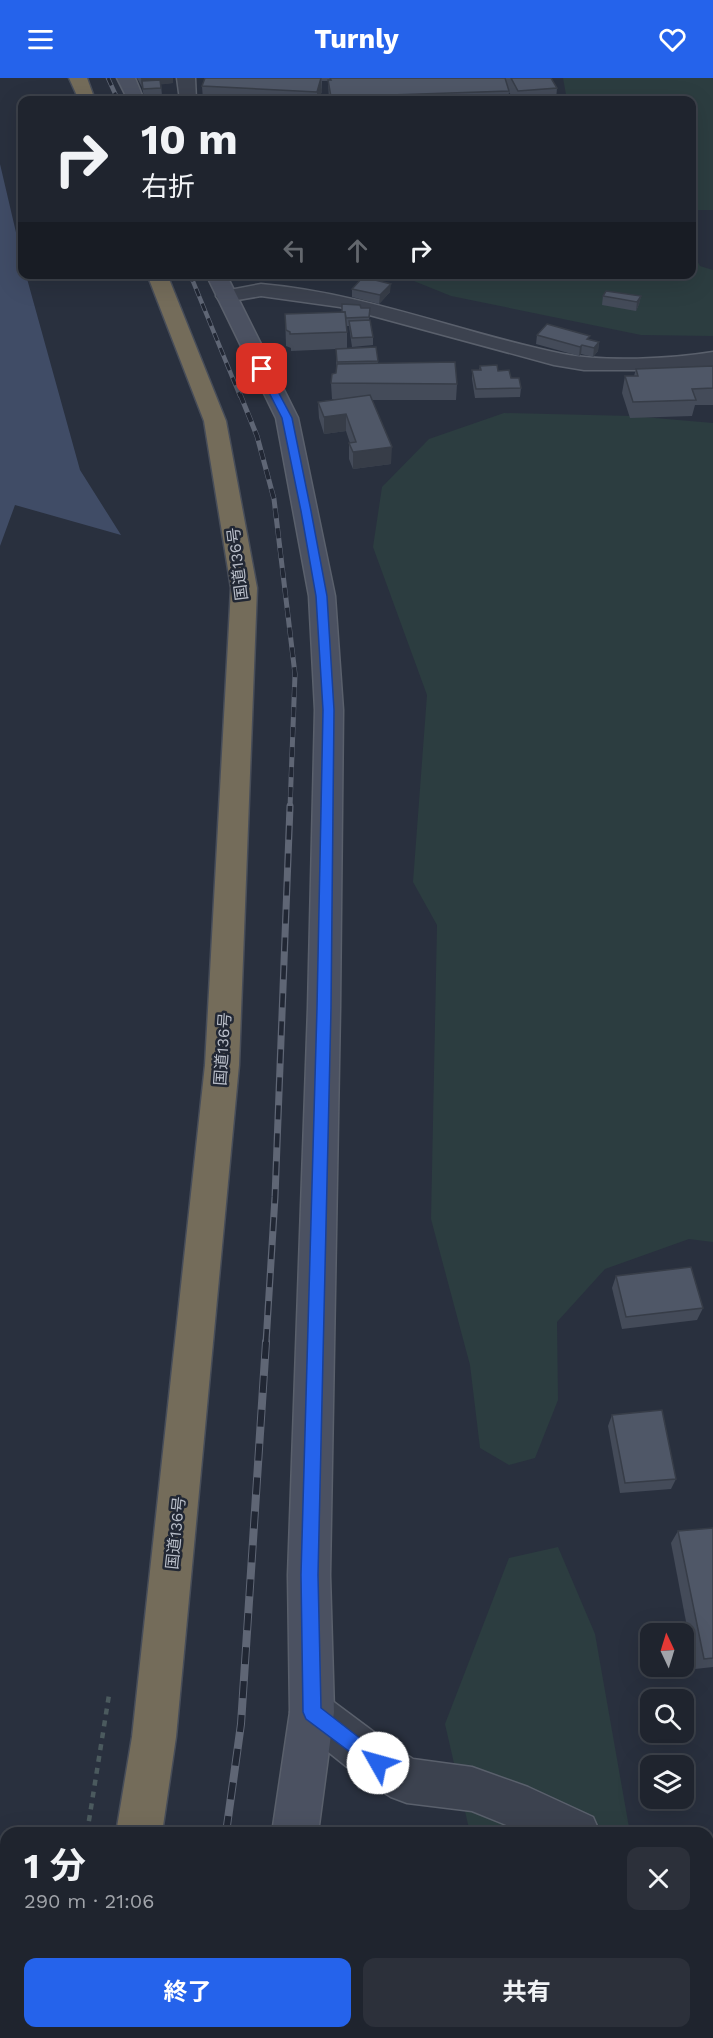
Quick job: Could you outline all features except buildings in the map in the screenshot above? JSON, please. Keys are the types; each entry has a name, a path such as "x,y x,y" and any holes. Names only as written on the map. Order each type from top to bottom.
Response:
{"highway":[{"path":"78,78 85,96"},
{"name":"国道136号","path":"140,1827 154,1737 222,1065 244,588 215,421 159,279"}],"street":[{"path":"126,78 134,96"},
{"path":"186,78 188,96"},
{"path":"296,1827 312,1712 309,1575 324,996 328,699 322,596 287,418 221,285 258,282 342,301 573,362 676,363 713,359"},
{"path":"312,1712 378,1763 407,1781 472,1789 512,1803 564,1827"}],"path":[{"path":"88,1827 110,1695"}],"shaded area":[{"path":"563,78 713,78 713,210 696,210 696,96 566,96"},
{"path":"696,259 700,266 713,270 713,336 641,335 451,296 409,279 696,279"},
{"path":"504,413 632,416 713,423 713,1242 689,1239 605,1269 557,1322 558,1400 535,1458 509,1465 480,1448 470,1365 431,1219 437,925 413,882 427,695 373,547 382,487 429,439"},
{"path":"558,1547 595,1634 629,1827 469,1827 445,1724 509,1558"}],"water":[{"path":"0,164 18,241 18,279 27,279 80,470 121,535 15,505 0,546"}],"railway":[{"path":"108,78 116,96"},
{"path":"192,279 240,396"},
{"path":"240,394 257,436 274,499 295,674 290,808"},
{"path":"266,1343 275,1197 290,806"},
{"path":"227,1827 241,1724 266,1342"}],"route":[{"path":"262,369 287,418 306,511 322,596 328,710 324,1008 309,1575 312,1712 378,1763"}]}
